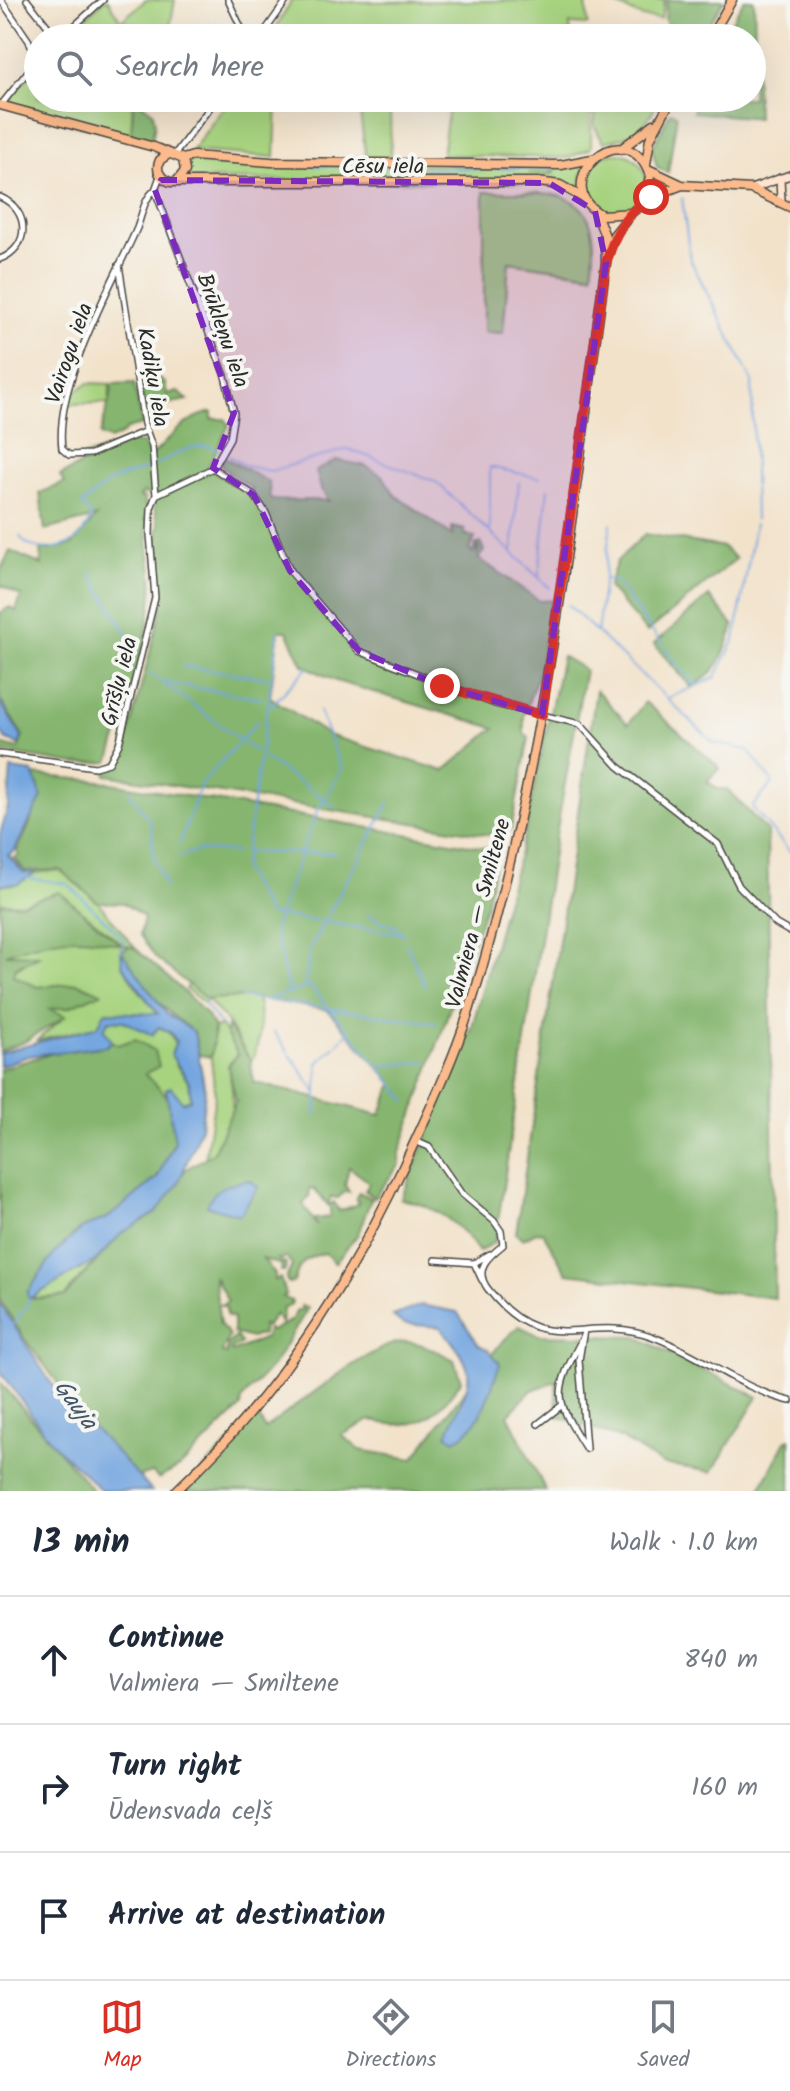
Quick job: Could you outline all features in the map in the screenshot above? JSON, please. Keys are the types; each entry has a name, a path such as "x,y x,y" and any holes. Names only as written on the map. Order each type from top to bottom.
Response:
{"main road":[{"path":"718,24 732,0"},
{"name":"Cēsu iela","path":"0,106 174,156 271,162 525,165 561,165 592,159"},
{"path":"645,201 651,183 647,166 648,146 663,112"},
{"path":"621,149 657,121"},
{"path":"682,185 645,201 631,213 610,216 595,211 585,199 583,177 592,159 606,151 621,149 637,154 647,166 682,185 751,189 790,207"},
{"path":"162,177 158,164 174,156 185,171 177,181"},
{"path":"751,189 790,175"},
{"name":"Cēsu iela","path":"162,177 177,181 538,182 560,185 585,199"},
{"path":"780,178 781,201"},
{"name":"Valmiera — Smiltene","path":"595,211 605,236 606,263"},
{"name":"Valmiera — Smiltene","path":"177,1490 244,1423 311,1334 348,1274 415,1141 469,1010 515,850 542,715 606,263 614,235 631,213"}],"street":[{"path":"1,0 24,34"},
{"path":"27,0 47,24"},
{"path":"75,24 103,0"},
{"path":"228,0 239,24"},
{"path":"270,24 287,0"},
{"path":"0,106 24,76"},
{"path":"174,156 207,112"},
{"path":"155,189 162,177"},
{"name":"Vairogu iela","path":"146,431 91,454 73,456 62,449 65,402 119,265 155,189"},
{"name":"Brūkleņu iela","path":"155,189 225,376 234,413 230,438 213,468"},
{"path":"0,197 17,208 24,226 19,246 0,259"},
{"name":"Kadiķu iela","path":"119,265 146,431 153,451 156,495"},
{"path":"156,495 213,468 254,495 266,513 279,551 290,571 359,651 442,686 580,724 618,766 704,831 721,849 739,886 776,924 790,932"},
{"name":"Grīšļu iela","path":"0,754 95,767 109,763 116,755 155,598 150,534 151,508 156,495"},
{"path":"415,1141 429,1147 461,1193 501,1231 503,1245 474,1263 435,1260"},
{"path":"483,1282 481,1273 491,1253"},
{"path":"474,1263 483,1282 507,1312 525,1324 554,1332 584,1330 650,1336 760,1391 790,1401"},
{"path":"582,1339 565,1370 561,1406 586,1449 579,1360 584,1330"},
{"path":"538,1424 561,1406"}],"highlighted area":[{"path":"161,180 549,183 595,211 606,263 542,715 442,686 359,651 290,571 254,495 213,468 234,413 155,190"}],"green space":[{"path":"104,0 108,0 121,21 146,0 175,0 171,24 79,24"},
{"path":"292,0 665,0 661,19 642,17 617,5 586,2 588,24 278,24"},
{"path":"667,0 724,0 709,24 668,24 665,21"},
{"path":"744,0 754,0 755,24 730,24"},
{"path":"24,81 24,109 12,105 11,96"},
{"path":"33,112 132,112 131,135 70,124"},
{"path":"133,112 153,112 155,124 152,139 131,135"},
{"path":"220,112 277,112 275,157 192,151"},
{"path":"360,112 390,112 391,159 366,158"},
{"path":"448,112 591,112 591,148 568,158 442,155"},
{"path":"595,112 652,112 639,129 624,137 603,142 594,125"},
{"path":"670,112 677,115 668,173 657,167 652,149"},
{"path":"693,112 757,112 757,118"},
{"path":"616,153 628,155 637,162 644,171 644,195 637,204 628,211 616,213 604,211 595,204 588,195 586,183 588,171 595,162 604,155"},
{"path":"189,158 210,162 555,167 551,173 528,173 553,174 556,167 584,164 579,193 564,183 185,179"},
{"path":"484,192 531,192 568,199 581,208 590,223 594,244 592,274 509,262 503,333 484,332"},
{"path":"155,376 165,383 167,394 178,392 188,400 144,408 140,385"},
{"path":"89,383 110,384 109,403 69,404 70,394"},
{"path":"134,383 142,425 126,429 110,440 100,435 112,390 110,384"},
{"path":"212,412 212,419 225,419 229,425 208,468 246,493 252,489 222,467 222,456 269,482 270,499 280,501 329,501 321,489 316,471 336,460 366,466 383,476 395,495 452,535 452,527 465,530 465,534 475,538 469,550 473,553 475,546 477,553 479,549 475,545 481,543 484,551 478,558 540,601 551,600 539,671 524,715 524,733 529,738 511,829 495,835 484,834 106,775 106,770 119,762 124,752 162,606 155,537 159,526 151,495 143,493 140,497 144,498 148,515 144,520 148,520 152,594 135,679 109,762 75,764 0,752 0,744 18,749 23,736 0,699 0,613 10,607 16,611 21,596 0,585 0,571 10,551 42,565 40,551 72,545 96,517 45,530 40,493 64,483 60,476 80,465 83,457 124,442 143,443 150,457 178,430","holes":["279,631 287,631 303,665 336,681 495,728 444,771 328,735 270,697"]},
{"path":"645,534 723,547 736,559 647,632 608,587 617,561"},
{"path":"709,596 734,626 714,669 691,687 654,644"},
{"path":"562,656 585,670 554,846 495,1242 479,1252 446,1217 425,1206 401,1199 472,1027 523,840"},
{"path":"596,690 628,724 645,702 720,768 707,781 718,789 727,789 767,831 775,1298 567,1273 543,1233 536,1232 523,1239 516,1233"},
{"path":"22,774 100,781 498,850 486,904 400,1152 400,1164 374,1198 365,1191 369,1182 349,1167 345,1185 349,1192 345,1191 338,1198 331,1197 328,1205 310,1188 309,1197 303,1204 317,1226 314,1219 330,1217 330,1205 334,1202 339,1211 359,1204 356,1198 359,1192 371,1199 358,1234 335,1263 325,1253 313,1256 301,1265 294,1282 288,1283 286,1278 292,1266 287,1258 278,1259 286,1264 285,1271 281,1271 282,1265 263,1259 275,1274 275,1280 280,1278 286,1295 282,1297 292,1301 283,1309 281,1323 275,1314 266,1327 263,1325 262,1334 251,1338 233,1333 233,1318 226,1315 226,1307 220,1305 228,1301 214,1276 220,1324 229,1335 222,1353 227,1354 227,1345 236,1336 241,1343 231,1349 232,1352 265,1338 267,1329 271,1331 292,1320 297,1310 302,1310 301,1306 308,1308 273,1365 242,1399 241,1407 180,1467 158,1479 153,1473 137,1477 89,1424 24,1338 0,1300 0,1069 53,1053 106,1046 112,1041 118,1045 135,1039 155,1051 159,1066 145,1074 167,1096 175,1141 157,1178 109,1217 80,1229 55,1253 27,1293 31,1299 65,1296 122,1233 156,1213 186,1169 213,1153 236,1101 228,1065 238,1055 226,1034 227,1026 251,1061 253,1082 380,1115 393,1084 328,1010 248,997 206,999 156,958 140,935 144,917 123,903 98,902 60,870 25,871 14,858 19,855 17,851 32,813"},
{"path":"60,870 98,902 135,948 122,945 123,964 159,1015 106,1012 99,1026 36,1041 65,1016 46,1009 69,1007 100,993 78,983 37,987 13,975 16,968 38,956 2,955 54,937 91,936 121,943 59,892 21,904 0,903 0,885 18,884 35,873"},
{"path":"59,892 122,945 90,939 63,939 5,954 40,955 16,967 13,975 37,987 78,983 101,993 69,1007 48,1009 66,1016 24,1042 0,1051 0,903 21,904"},
{"path":"127,947 135,948 209,1019 214,1030 211,1057 199,1055 194,1032 144,986 122,952"},
{"path":"252,973 260,1029 251,1061 225,1019 208,1000 204,1003 186,989 190,980 207,999 241,997"},
{"path":"109,1020 124,1021 152,1034 159,1027 169,1033 175,1046 175,1064 189,1082 191,1099 183,1102 166,1089 167,1096 145,1074 106,1046 104,1028"},
{"path":"221,1026 238,1055 228,1065 233,1095 231,1118 204,1165 215,1096 211,1057 214,1028"},
{"path":"96,1260 65,1296 29,1299"},
{"path":"519,1326 538,1335 637,1337 758,1397 712,1472 662,1464 622,1439 557,1416 556,1381 532,1390 508,1415 546,1491 181,1491 258,1415 265,1429 370,1354 401,1342 421,1345 454,1360 461,1381 442,1405 423,1420 400,1425 370,1420 342,1435 360,1450 413,1459 500,1344"},
{"path":"1,1383 93,1491 0,1491"},
{"path":"790,1439 790,1491 759,1491 786,1441"}],"water":[{"path":"0,702 22,737 19,745 5,739 0,729"},
{"path":"11,769 33,772 42,797 14,852 8,855 23,872 35,873 18,884 0,885 0,834 8,807"},
{"path":"121,951 167,1014 194,1032 205,1090 201,1127 178,1184 156,1213 122,1233 96,1260 29,1299 27,1293 55,1253 81,1229 109,1217 157,1178 175,1141 166,1089 171,1087 183,1102 191,1099 189,1082 171,1055 176,1041 170,1032 159,1027 152,1035 124,1021 109,1020 104,1029 112,1041 106,1046 28,1056 0,1066 0,1053 98,1026 105,1012 158,1014 122,965"},
{"path":"250,1180 258,1187 240,1215 207,1206 218,1190 229,1184"},
{"path":"0,1304 51,1383 152,1491 102,1491 53,1444 0,1371"},
{"path":"421,1305 457,1312 479,1345 489,1350 500,1364 478,1418 471,1428 454,1440 447,1435 466,1390 468,1379 463,1358 440,1327 403,1324 393,1316"}],"waterway":[{"path":"212,163 418,169"},
{"path":"422,169 553,169"},
{"path":"682,198 690,259 752,381 755,520"},
{"path":"156,465 194,447 219,450"},
{"path":"229,456 246,466 271,471 348,449 435,481 550,588"},
{"path":"20,536 25,542 41,548 69,544 77,539 92,517 82,504 111,481 150,467"},
{"path":"490,530 490,467 540,478"},
{"path":"512,552 519,482"},
{"path":"539,575 548,489"},
{"path":"597,633 611,523"},
{"path":"668,698 715,678 735,639 755,524"},
{"path":"91,574 138,652"},
{"path":"606,579 616,582 678,666 697,686"},
{"path":"568,605 714,743 748,750 773,783 752,807 790,852"},
{"path":"279,631 243,869 268,914 404,934"},
{"path":"182,666 267,678"},
{"path":"271,706 307,668"},
{"path":"150,673 255,751"},
{"path":"166,683 261,698"},
{"path":"319,711 342,769 317,812 301,853 334,853"},
{"path":"180,843 201,784 257,722"},
{"path":"264,758 336,807"},
{"path":"129,792 151,823 154,858 166,886"},
{"path":"305,987 309,950 389,803"},
{"path":"179,856 201,850 236,852"},
{"path":"247,852 301,853 274,929 289,993"},
{"path":"27,878 68,884 117,932 124,941 122,952"},
{"path":"368,915 401,930"},
{"path":"407,944 425,986"},
{"path":"269,999 310,986 349,1032 318,1063 316,1116"},
{"path":"242,997 436,1023"},
{"path":"204,1003 221,1026"},
{"path":"274,1032 317,1093"},
{"path":"349,1032 407,1101"},
{"path":"378,1066 427,1062"},
{"path":"25,1310 29,1299"},
{"path":"13,1324 18,1321 21,1311"}],"route":[{"path":"442,686 495,704 542,715 606,263 614,235 631,213 651,197"}],"water label":[{"name":"Gauja","path":"76,1404"}]}
